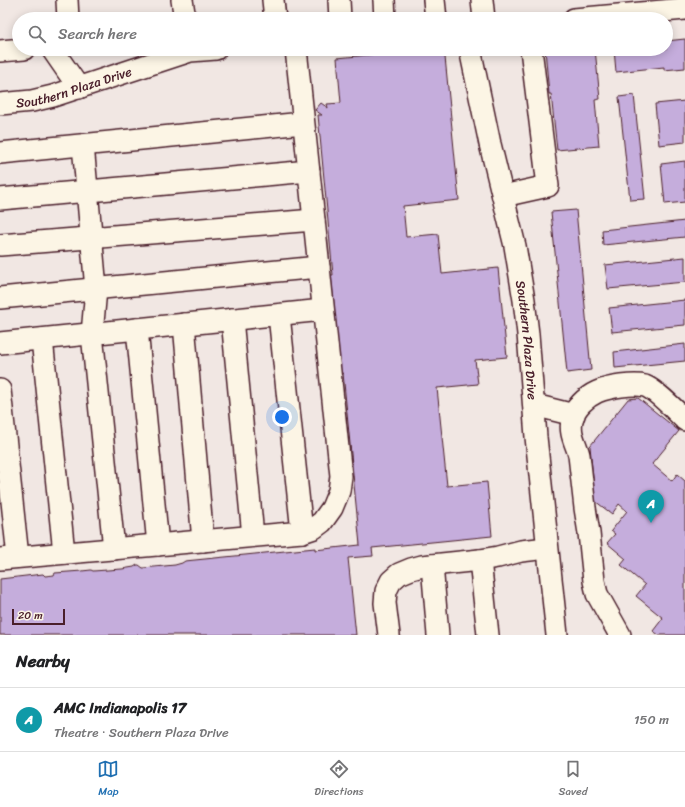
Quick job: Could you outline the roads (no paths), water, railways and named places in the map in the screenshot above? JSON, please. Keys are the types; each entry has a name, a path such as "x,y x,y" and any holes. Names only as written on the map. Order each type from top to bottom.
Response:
{"street":[{"path":"66,0 67,12"},
{"path":"182,0 184,12"},
{"path":"273,0 274,12"},
{"path":"339,0 340,12"},
{"path":"384,0 385,12"},
{"path":"434,0 435,12"},
{"path":"482,0 483,12"},
{"path":"652,12 685,9"},
{"path":"0,51 12,50"},
{"path":"57,56 79,88"},
{"name":"Southern Plaza Drive","path":"0,104 32,101 53,96 172,56"},
{"path":"0,390 9,558 302,532 314,528 322,522 332,508 339,491 341,476 297,56"},
{"name":"Southern Plaza Drive","path":"471,56 490,144 515,246 524,300 556,635"},
{"path":"503,196 548,186 532,56"},
{"path":"0,153 304,123"},
{"path":"83,145 96,289 92,334 114,549"},
{"path":"0,199 308,171"},
{"path":"0,245 314,220"},
{"path":"0,298 319,267"},
{"path":"0,343 323,310"},
{"path":"279,315 302,532"},
{"path":"232,319 253,536"},
{"path":"184,324 203,541"},
{"path":"137,329 158,545"},
{"path":"42,339 64,553"},
{"path":"620,635 597,594 594,581 589,533 584,508 578,448 573,439 571,430 572,419 576,409 584,400 597,392 615,387 634,385 646,386 685,420"},
{"path":"534,405 574,415"},
{"path":"389,635 385,603 386,591 391,582 399,574 411,569 432,565 480,560 547,548"},
{"path":"480,560 488,635"},
{"path":"432,565 438,635"}],"place":[{"name":"AMC Indianapolis 17","path":"651,523"}]}
